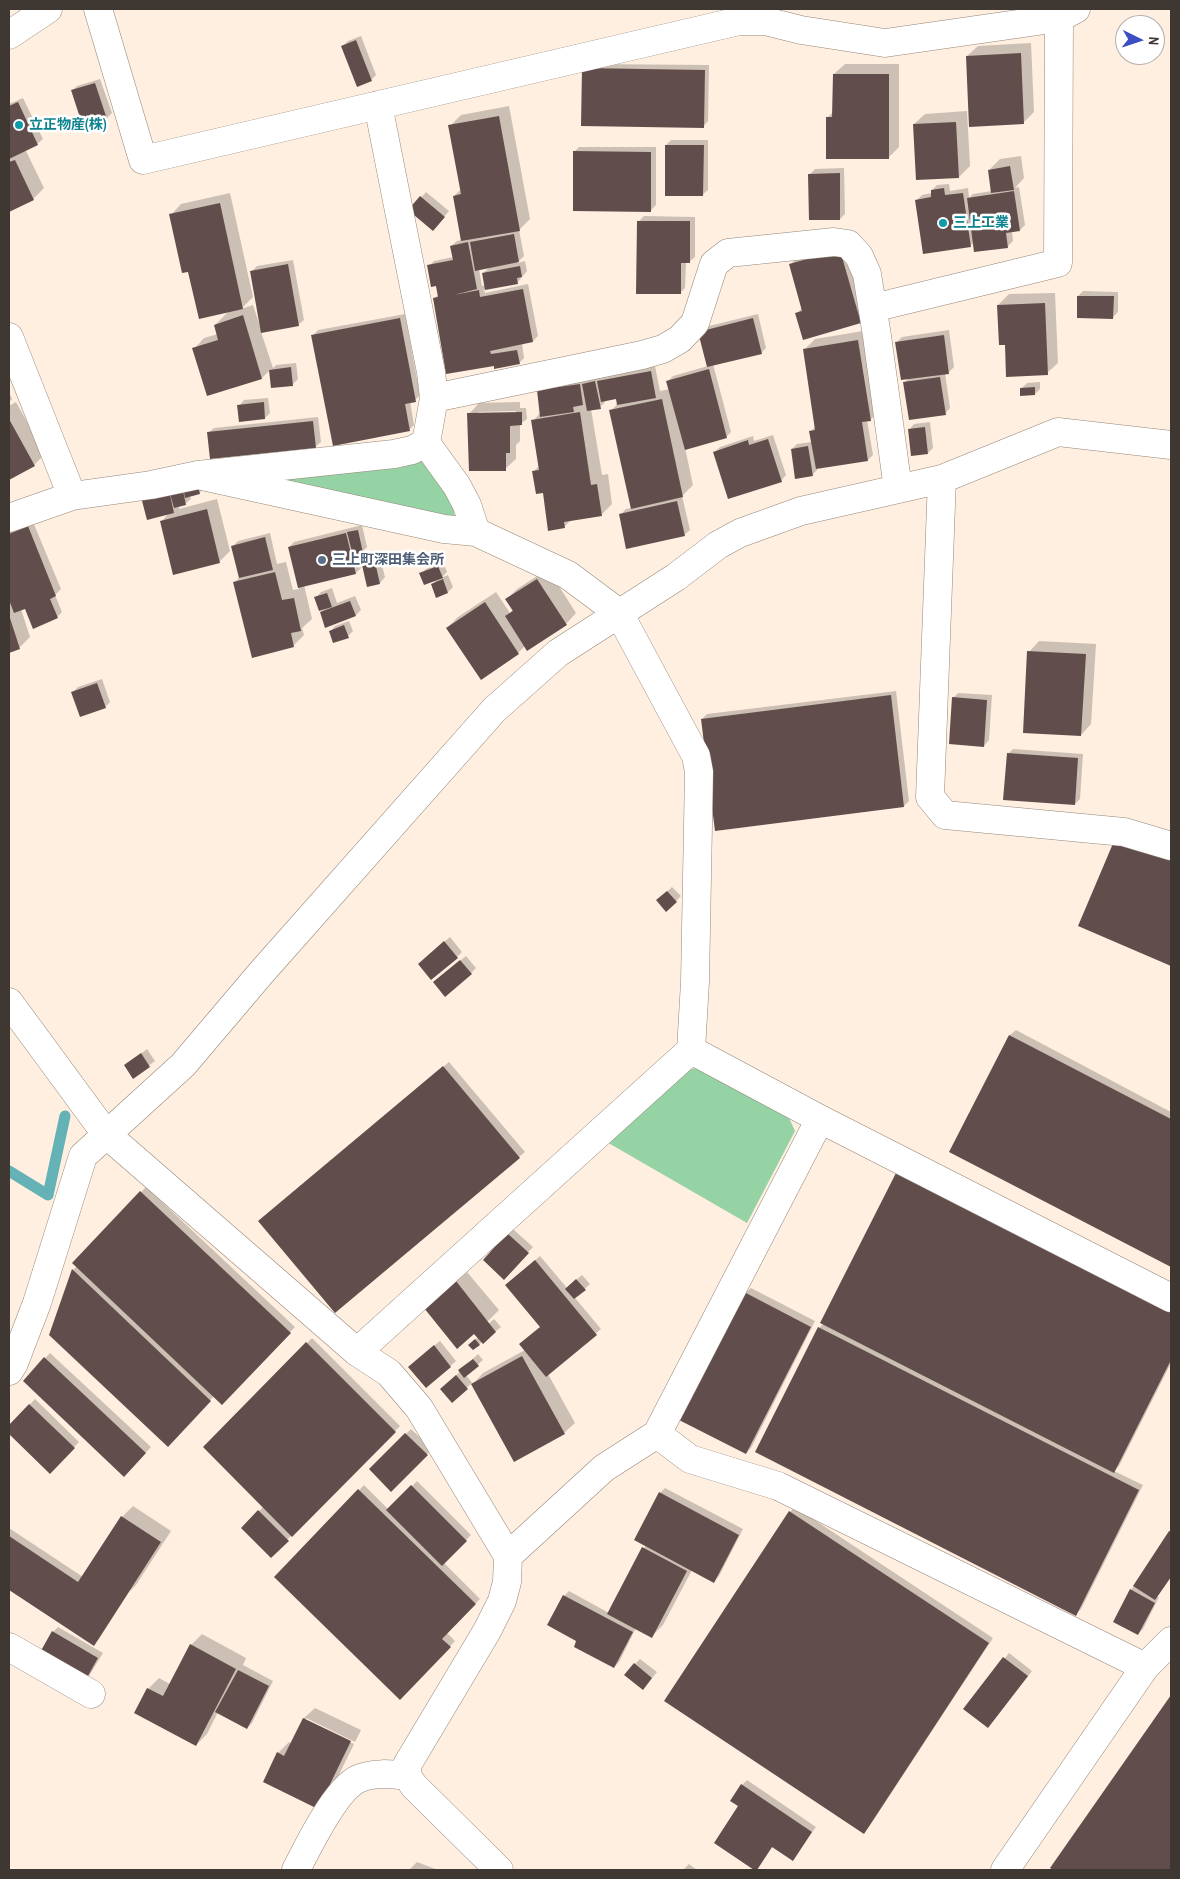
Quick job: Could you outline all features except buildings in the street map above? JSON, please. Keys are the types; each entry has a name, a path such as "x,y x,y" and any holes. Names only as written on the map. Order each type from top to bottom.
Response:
{"street":[{"path":"9,35 48,9"},
{"path":"98,9 143,160 739,21 765,20 801,30 885,43 1067,13 1058,263 873,308"},
{"path":"378,105 431,372 434,398 426,443 457,486 467,504 476,532"},
{"path":"434,398 642,356 663,349 680,339 695,323 714,264 728,253 834,242 848,244 859,256 867,274 898,489"},
{"path":"9,337 72,496"},
{"path":"9,1372 37,1303 83,1156 183,1065 261,972 494,710 558,653 676,577 718,545 740,533 801,511 942,479 1058,432 1171,445"},
{"path":"9,518 72,496 151,485 198,474 394,454 412,450 426,443"},
{"path":"198,474 444,529 476,532 568,575 619,613 696,756 699,772 695,982 691,1050 357,1352"},
{"path":"942,479 930,797 945,815 1124,832 1171,846"},
{"path":"9,1002 106,1134 357,1352 389,1373 419,1408 508,1556 507,1582 502,1601 487,1631 407,1765 408,1776 414,1786 500,1870"},
{"path":"691,1050 820,1119 1171,1298"},
{"path":"508,1556 604,1468 656,1434 820,1119"},
{"path":"656,1434 690,1459 778,1486 1146,1667"},
{"path":"1005,1870 1146,1667 1171,1641"},
{"path":"9,1647 90,1694"},
{"path":"296,1870 315,1834 346,1787 358,1779 372,1775 408,1776"}],"green space":[{"path":"423,460 452,500 455,518 269,476 399,468"},
{"path":"697,1068 789,1118 795,1131 747,1223 605,1141 686,1070"}],"waterway":[{"path":"9,1171 48,1195 65,1116"}],"place":[{"name":"立正物産(株)","path":"19,125"},
{"name":"三上工業","path":"943,223"},
{"name":"三上町深田集会所","path":"322,560"}]}
